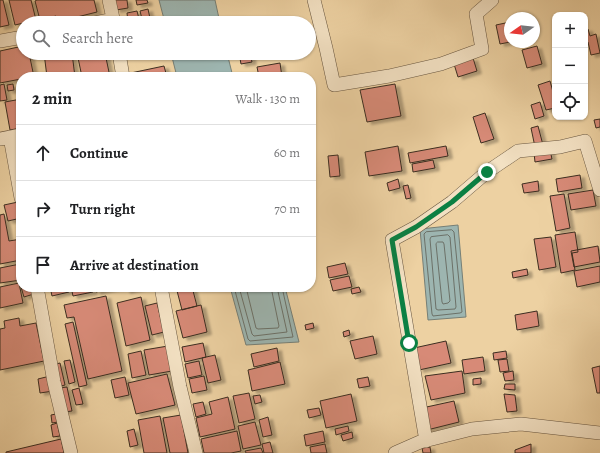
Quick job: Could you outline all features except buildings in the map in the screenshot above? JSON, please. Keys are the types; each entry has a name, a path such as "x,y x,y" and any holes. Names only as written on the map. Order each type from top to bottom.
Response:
{"street":[{"path":"109,0 113,16"},
{"path":"314,0 314,7 326,48 334,85 388,76 433,66 482,49 476,14 492,0"},
{"path":"0,41 16,38"},
{"path":"120,60 122,72"},
{"path":"10,137 16,170"},
{"path":"426,441 392,240 416,227 452,202 487,172 518,151 560,147 585,141 600,190"},
{"path":"38,292 54,382 71,453"},
{"path":"163,292 180,386 196,453"},
{"path":"395,453 426,441 472,429 521,424 600,433"}],"water":[{"path":"159,0 215,0 218,16 163,16"},
{"path":"173,60 229,60 232,72 176,72"},
{"path":"458,225 466,317 428,320 420,229"},
{"path":"231,292 286,292 299,342 246,345"}],"route":[{"path":"409,343 392,240 416,227 452,202 487,172"}]}
